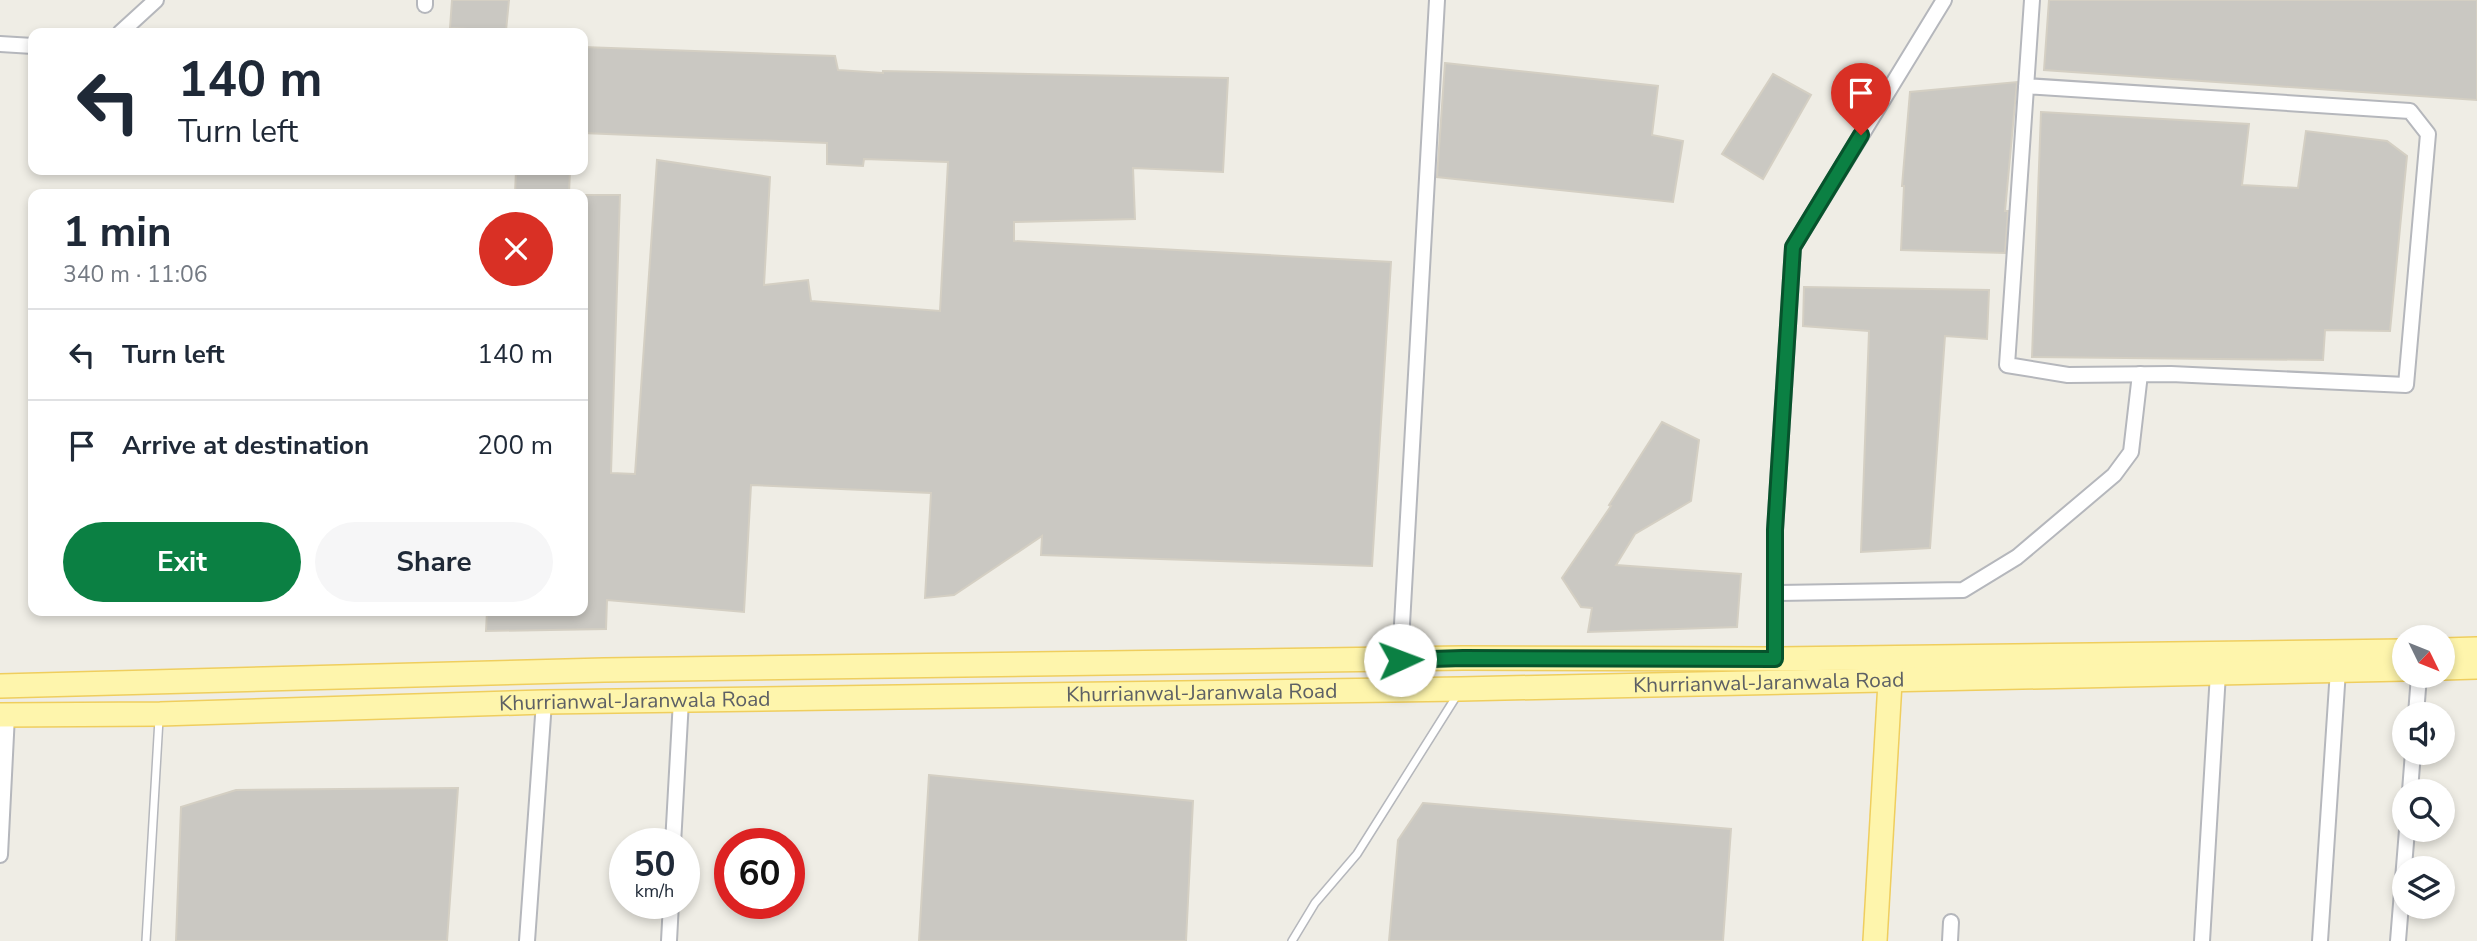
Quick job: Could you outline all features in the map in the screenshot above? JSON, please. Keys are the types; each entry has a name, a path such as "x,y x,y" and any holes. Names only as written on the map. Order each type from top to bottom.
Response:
{"main road":[{"path":"2455,650 2477,649"},
{"name":"Khurrianwal-Jaranwala Road","path":"4,686 604,670 1463,658 1775,659 2392,651"},
{"path":"1875,941 1891,657"},
{"path":"2455,668 2477,667"},
{"name":"Khurrianwal-Jaranwala Road","path":"4,715 160,714 544,702 1461,689 2392,669"},
{"path":"4,686 4,715"}],"street":[{"path":"125,28 156,0"},
{"path":"1401,690 1400,660 1437,0"},
{"path":"1775,659 1775,530 1793,247 1944,0"},
{"path":"2026,86 2410,111 2428,134 2406,386 2140,374 2068,375 2007,365 2026,86 2032,0"},
{"path":"0,44 28,46"},
{"path":"1775,593 1963,590 2017,557 2114,475 2131,452 2140,374"},
{"path":"2320,941 2338,670"},
{"path":"2202,941 2218,673"},
{"path":"674,828 681,700"},
{"path":"527,941 544,702"},
{"path":"0,855 4,715"},
{"path":"2399,941 2406,842"},
{"path":"669,941 670,919"},
{"path":"1950,941 1951,922"}],"lane":[{"path":"1292,941 1315,903 1357,854 1461,689"},
{"path":"146,941 160,714"}],"building":[{"path":"452,0 509,0 506,28 450,28"},
{"path":"2049,0 2477,0 2477,100 2044,70"},
{"path":"588,47 835,56 838,70 883,73 1228,78 1223,172 1133,168 1135,219 1014,222 1014,241 1391,262 1372,566 1041,555 1042,536 954,595 925,598 931,493 751,485 744,612 607,600 606,629 486,631 487,616 588,616 588,195 620,195 611,473 635,474 657,160 770,177 764,285 808,280 811,301 940,311 948,162 864,159 863,166 827,164 827,143 588,133"},
{"path":"1445,63 1658,86 1652,135 1683,141 1673,202 1437,177"},
{"path":"1773,74 1811,95 1763,179 1722,154"},
{"path":"2017,82 2005,211 2008,211 2005,253 1901,250 1902,186 1910,92"},
{"path":"2041,112 2249,124 2242,185 2298,188 2306,131 2387,141 2407,156 2390,331 2325,330 2323,360 2032,357"},
{"path":"516,175 570,175 569,189 515,189"},
{"path":"1804,287 1989,290 1987,339 1945,336 1930,548 1861,552 1869,331 1803,326"},
{"path":"1662,422 1699,440 1691,501 1635,534 1616,565 1741,574 1737,627 1588,632 1592,608 1581,607 1562,578 1611,506 1609,505"},
{"path":"929,775 1193,801 1186,941 919,941"},
{"path":"458,788 447,941 176,941 181,807 236,790"},
{"path":"1423,803 1731,829 1723,941 1389,941 1398,840"}],"route":[{"path":"1400,660 1775,659 1775,530 1793,247 1861,135"}]}
